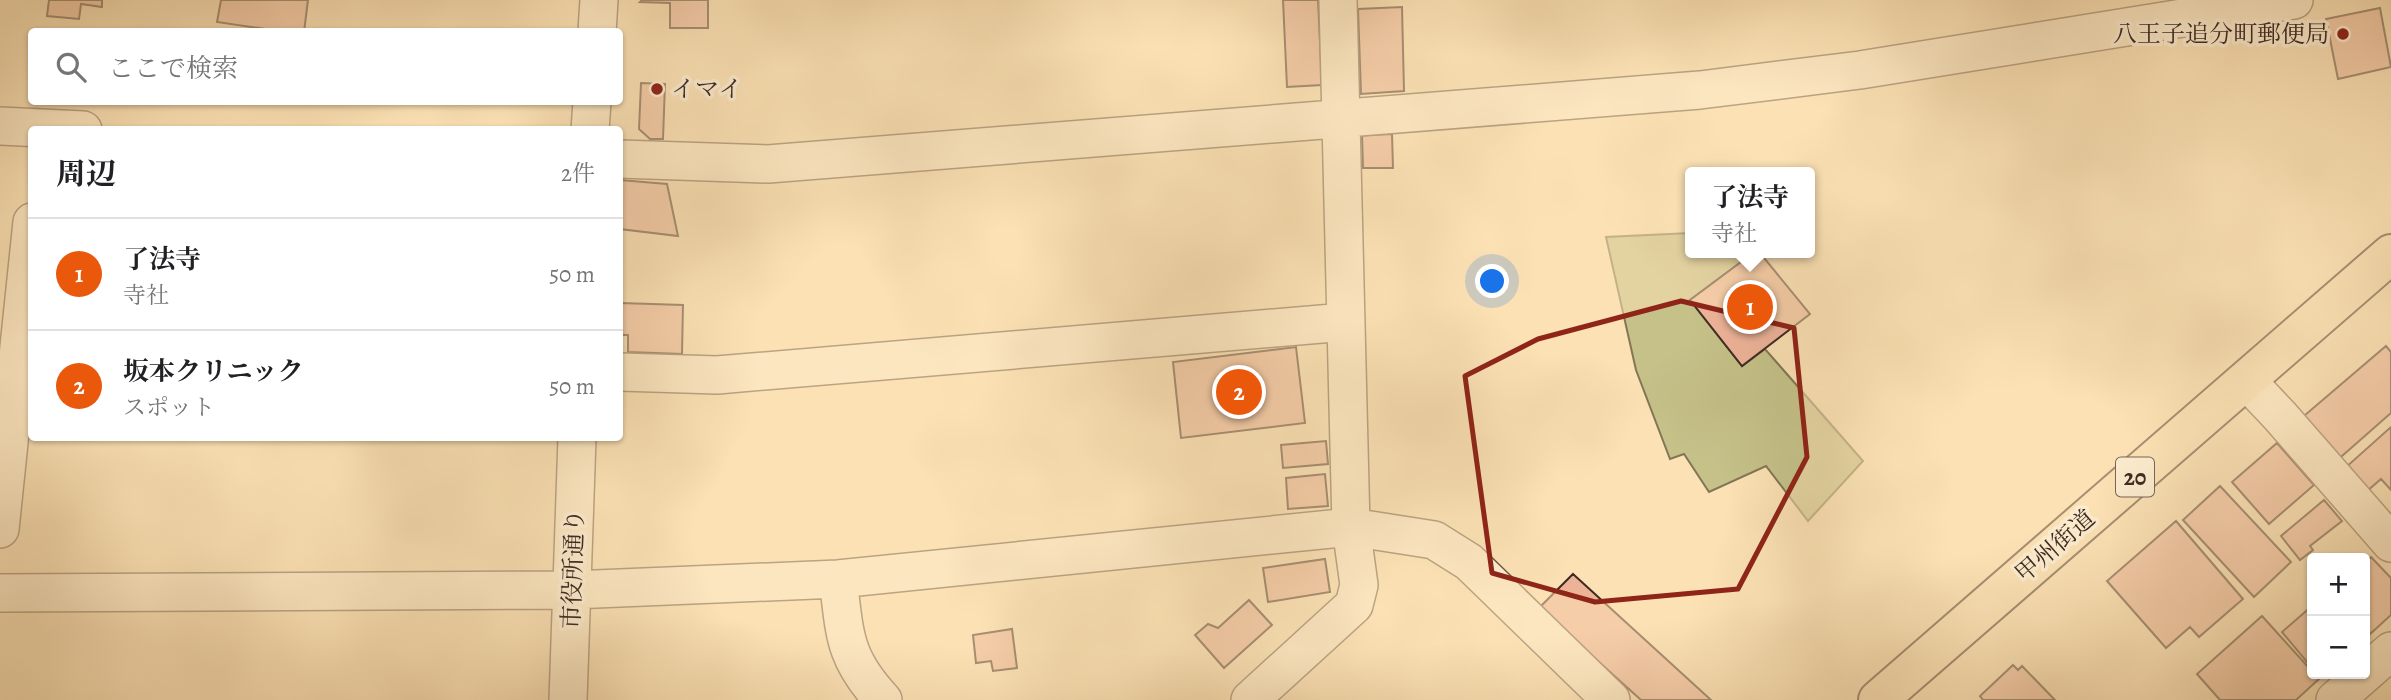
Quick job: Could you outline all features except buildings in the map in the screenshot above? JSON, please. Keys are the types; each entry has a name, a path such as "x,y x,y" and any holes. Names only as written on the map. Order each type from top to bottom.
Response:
{"highway":[{"name":"甲州街道","path":"1878,700 2391,254"}],"street":[{"path":"597,28 599,0"},
{"path":"1250,700 1354,605 1359,584 1351,527 1338,0"},
{"path":"623,159 768,163 1713,89 1860,70 2294,0"},
{"path":"590,126 592,105"},
{"path":"0,126 28,128"},
{"path":"0,530 28,259"},
{"path":"623,372 718,375 1345,322"},
{"path":"2246,380 2391,543"},
{"name":"市役所通り","path":"568,700 577,441"},
{"path":"0,593 572,590 838,579 1351,527 1434,540 1469,562 1611,700"},
{"path":"838,579 845,635 852,660 883,700"},
{"path":"2335,700 2391,651"}],"highlighted area":[{"path":"1681,301 1794,328 1807,457 1738,589 1595,602 1492,573 1465,376 1538,339"}],"shaded area":[{"path":"1685,233 1685,258 1746,258 1690,300 1742,366 1765,349 1863,461 1808,521 1766,466 1709,492 1684,454 1670,459 1636,370 1606,237"}],"place":[{"name":"八王子追分町郵便局","path":"2343,34"},
{"name":"イマイ","path":"657,89"},
{"name":"了法寺","path":"1750,307"},
{"name":"坂本クリニック","path":"1239,392"}]}
